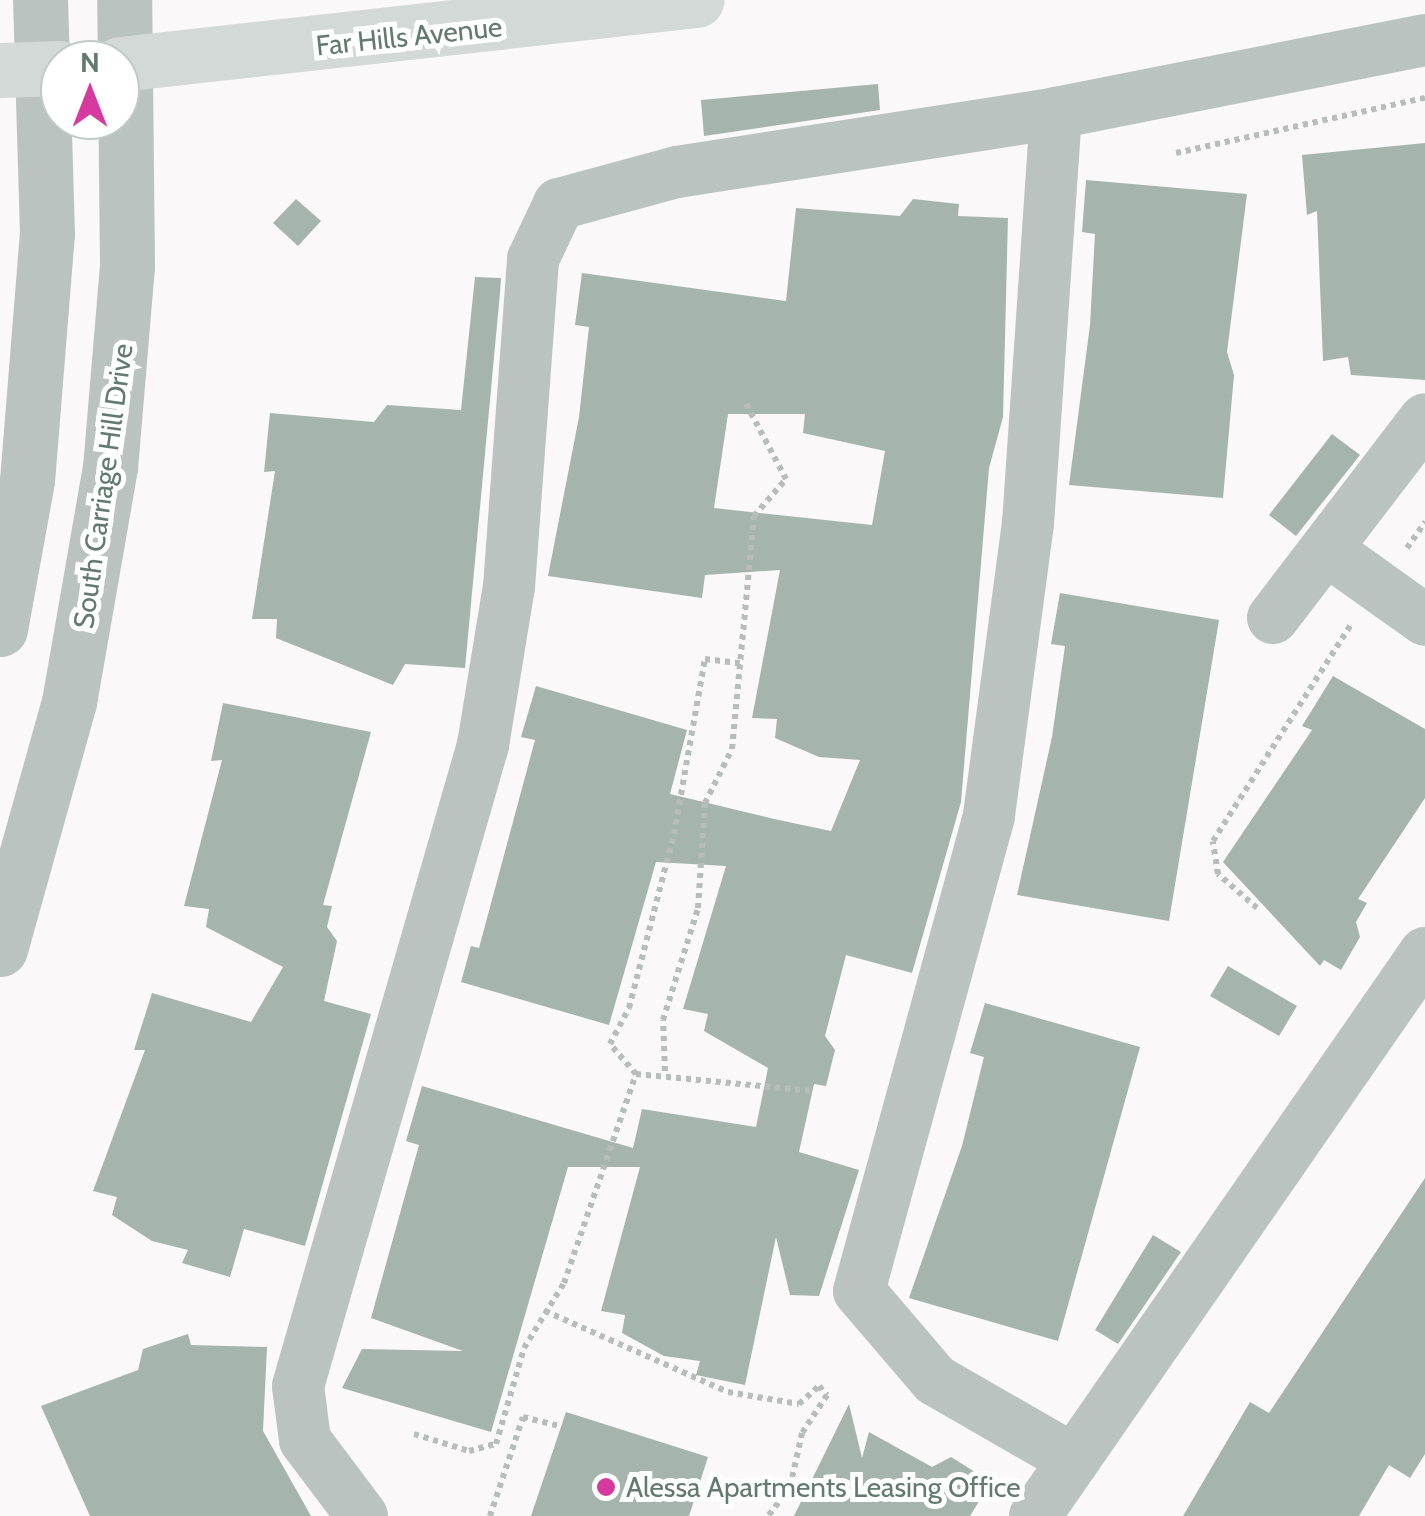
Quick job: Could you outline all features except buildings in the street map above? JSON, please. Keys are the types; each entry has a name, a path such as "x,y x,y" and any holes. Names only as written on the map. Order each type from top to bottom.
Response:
{"main road":[{"name":"Far Hills Avenue","path":"125,34 696,0"}],"street":[{"name":"South Carriage Hill Drive","path":"0,949 70,702 100,544 124,322 125,34"},
{"path":"362,1516 306,1440 298,1386 483,746 509,587 533,259 559,204 677,172 1056,113 1425,40"},
{"path":"0,629 36,390 47,234 36,45"},
{"path":"1056,113 1028,523 990,816 859,1291 935,1380 1074,1460"},
{"path":"1273,618 1425,419"},
{"path":"1327,550 1425,620"},
{"path":"1035,1516 1425,952"}],"path":[{"path":"1176,153 1425,98"},
{"path":"665,1071 662,1020 698,908 705,803 732,749 754,516 786,478 744,402"},
{"path":"1395,565 1425,522"},
{"path":"1257,908 1218,874 1213,842 1362,609"},
{"path":"636,1074 610,1044 629,1008 674,834 705,659 740,662"},
{"path":"636,1074 665,1071 812,1092"},
{"path":"414,1434 489,1450 546,1311 564,1284 636,1074"},
{"path":"546,1311 728,1392 799,1404 819,1386 827,1395 802,1433 790,1487 768,1516"},
{"path":"490,1516 523,1417 558,1426"}],"place":[{"name":"Alessa Apartments Leasing Office","path":"606,1487"}]}
